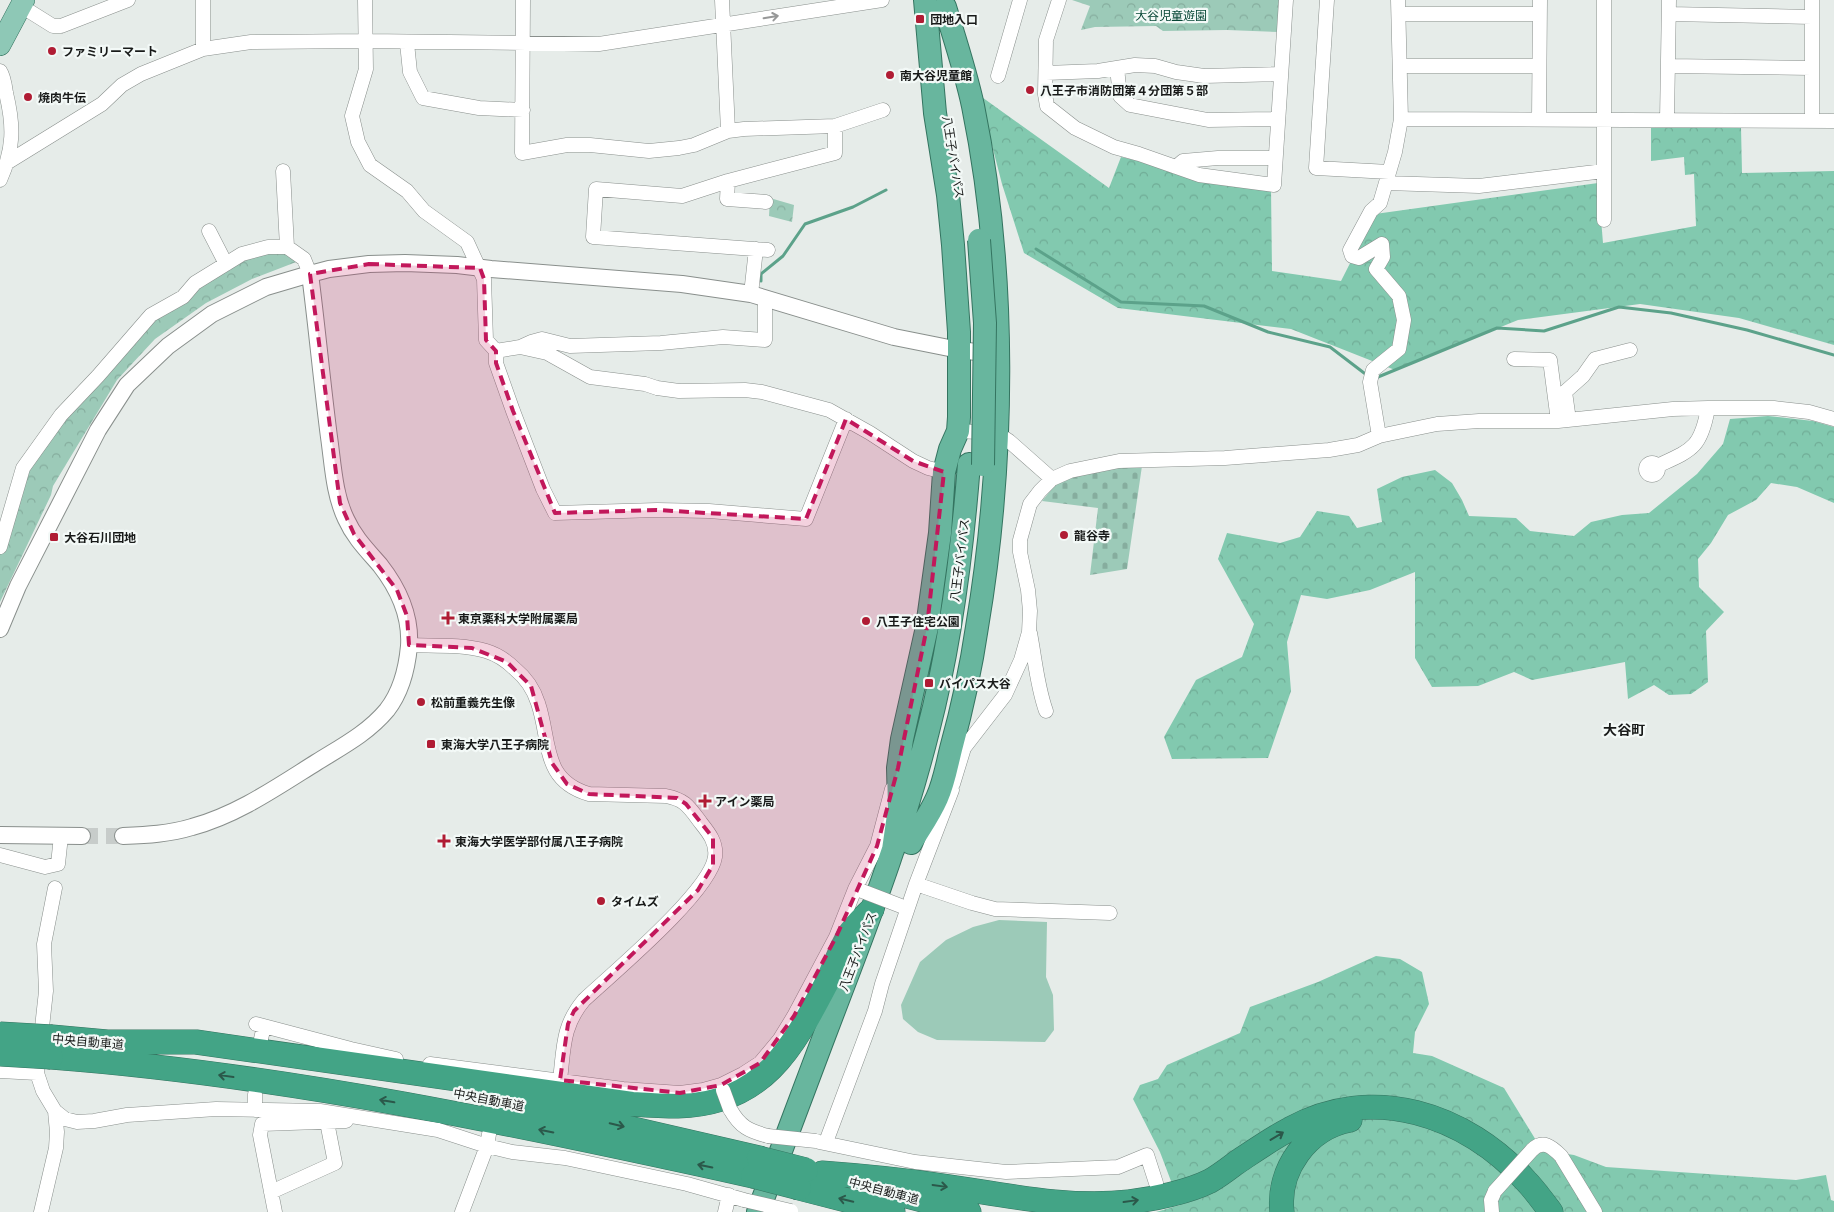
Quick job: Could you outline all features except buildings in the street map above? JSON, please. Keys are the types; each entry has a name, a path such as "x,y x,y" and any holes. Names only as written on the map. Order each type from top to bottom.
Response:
{"highway":[{"name":"八王子バイパス","path":"751,1206 863,896 902,847 936,759 957,670 971,584 976,464 971,352 972,241 954,152 935,2"},
{"path":"902,847 898,768 902,739 918,672 928,617 940,533 944,472 950,449 958,431 959,350 954,246 935,113 935,2"},
{"path":"902,847 947,788 958,724 972,662 987,564 997,433 998,354 992,232 982,161 971,99 958,50 935,2"},
{"name":"八王子バイパス","path":"788,1212 882,924 902,847 944,664 976,464"},
{"path":"898,768 910,751 922,722 934,679 944,664"},
{"path":"103,1042 196,1042 632,1104 679,1106 698,1104 736,1093 758,1081 786,1053 801,1031 831,974 863,896"},
{"name":"中央自動車道","path":"0,1034 47,1056 103,1042 294,1066 470,1095 607,1123 756,1167"},
{"name":"中央自動車道","path":"0,1054 47,1056 194,1071 373,1098 556,1133 809,1177 969,1212"},
{"path":"809,1177 889,1178 996,1195 1065,1203 1104,1204 1132,1202 1178,1192 1210,1181 1260,1146 1316,1117 1336,1110 1374,1106 1412,1111 1446,1122 1461,1130 1494,1152 1526,1180 1550,1212"},
{"path":"1282,1212 1282,1191 1285,1177 1299,1150 1312,1138 1329,1127 1364,1117 1404,1120 1423,1124 1457,1139 1502,1170 1538,1212"},
{"name":"中央自動車道","path":"809,1177 893,1212"}],"main road":[{"path":"0,45 23,3"}],"street":[{"path":"23,3 53,26 61,26 128,0"},
{"path":"203,0 203,49"},
{"path":"365,0 366,69 352,116 358,142 370,165 407,191 424,211 467,242 484,279 486,340 496,351 496,363 504,387 543,489 555,513 657,510 709,511 806,519 846,419"},
{"path":"523,0 524,110 522,153 567,145 649,150 679,148 694,145 728,131 779,127 835,126 883,110"},
{"path":"722,0 728,131"},
{"path":"8,162 102,104 122,86 141,74 203,49 251,42 367,41 599,44 878,0"},
{"path":"998,76 1020,0"},
{"path":"1059,0 1046,40 1047,106 1061,118 1093,138 1114,147 1199,175 1274,185 1286,0"},
{"path":"1328,0 1316,168 1478,186 1604,171"},
{"path":"1379,436 1372,376 1399,349 1404,320 1399,296 1376,269 1383,257 1382,244 1359,258 1352,256 1350,250 1371,211 1380,203 1395,152 1401,119 1398,0"},
{"path":"1604,0 1604,220"},
{"path":"1667,120 1669,0"},
{"path":"1812,0 1812,120"},
{"path":"1399,14 1540,7 1539,119"},
{"path":"1669,14 1812,17"},
{"path":"407,43 410,72 423,98 479,108 524,110"},
{"path":"1046,73 1098,71 1135,65 1154,66 1176,72 1204,76 1280,74"},
{"path":"1400,66 1539,66"},
{"path":"1668,66 1811,68"},
{"path":"1117,68 1120,96 1130,106 1208,120 1277,119"},
{"path":"0,71 12,117 8,162 0,180"},
{"path":"1401,119 1834,121"},
{"path":"496,351 520,347 542,339 570,346 661,343 723,337 765,340 758,296 762,250 593,237 596,189 682,196 728,181 836,153 835,126"},
{"path":"1176,167 1183,161 1245,156 1275,158"},
{"path":"283,171 287,247"},
{"path":"728,181 727,199 766,202"},
{"path":"209,231 226,264"},
{"path":"0,547 24,468 61,414 98,376 151,315 183,296 195,283 242,254 268,248 287,247 304,259 310,274 335,486 346,521 397,590 407,616 409,645 403,680 387,710 373,725 355,739 257,799 193,827 148,835 123,836"},
{"path":"0,629 18,586 98,430 127,385 168,346 212,314 266,287 310,274 329,269 370,264 448,265 682,284 758,296 894,337 959,350 998,354"},
{"path":"520,347 547,353 590,377 679,390 746,390 762,392 829,410 913,461 928,468 944,472"},
{"path":"1563,421 1565,392 1583,376 1595,359 1630,350"},
{"path":"1514,359 1550,360 1563,421"},
{"path":"1657,466 1689,452 1696,445 1704,426 1708,408"},
{"path":"1046,711 1040,695 1037,666 1029,632 1028,590 1020,552 1020,540 1030,504 1052,479 1070,471 1119,461 1225,458 1329,450 1358,444 1379,436 1437,424 1479,421 1563,421 1673,409 1708,408 1774,408 1808,412 1834,418"},
{"path":"958,431 997,433 1009,441 1052,479"},
{"path":"821,1142 875,1011 904,908 916,884 947,788 964,748 1005,695 1014,676 1029,632"},
{"path":"409,645 472,648 487,651 507,662 522,674 531,686 539,704 552,763 559,776 567,784 589,794 656,795 676,798 686,804 713,838 716,856 708,877 698,890 666,924 574,1011 568,1024 560,1080"},
{"path":"260,1029 391,1059 501,1074 623,1089 680,1093 722,1088 760,1063 780,1039 836,937 863,896 881,836 898,768"},
{"path":"0,835 82,836"},
{"path":"0,855 45,867 58,864 62,836"},
{"path":"916,884 994,909 1110,913"},
{"path":"55,888 44,944 47,1056 43,1091 54,1110 65,1119 78,1122 94,1121 126,1115 216,1109 320,1111 488,1140 512,1152 565,1158 729,1195 751,1206 788,1212"},
{"path":"863,896 904,908"},
{"path":"0,1071 47,1056"},
{"path":"722,1088 730,1108 740,1124 753,1132 768,1136 821,1142 915,1162 1006,1172 1118,1167 1147,1155 1156,1184"},
{"path":"255,1094 255,1110"},
{"path":"41,1212 56,1148 57,1132 54,1110"},
{"path":"275,1212 260,1135 262,1124 369,1119"},
{"path":"271,1192 335,1163 327,1122"},
{"path":"462,1212 488,1140"},
{"path":"1492,1212 1491,1200 1495,1191 1536,1146 1543,1144 1554,1148 1561,1156 1595,1212"},
{"path":"725,1212 729,1195"}],"highlighted area":[{"path":"369,264 480,268 484,279 486,340 496,351 496,363 513,411 555,513 657,510 806,519 846,419 913,461 944,472 927,627 898,768 877,846 836,937 794,1016 760,1063 721,1085 680,1093 560,1080 568,1024 574,1011 698,890 713,865 713,838 686,804 677,798 589,794 567,784 552,763 531,686 507,662 472,648 409,645 407,616 397,590 354,534 340,503 310,274"}],"green space":[{"name":"大谷児童遊園","path":"1072,0 1281,0 1278,32 1227,30 1163,31 1156,26 1095,27 1081,30 1090,6"},
{"path":"979,95 1109,188 1121,157 1271,189 1272,271 1341,281 1375,214 1598,183 1603,243 1696,226 1694,174 1685,175 1684,157 1651,161 1651,128 1741,127 1742,173 1834,171 1834,345 1739,318 1640,304 1518,320 1395,370 1291,329 1118,308 1024,253 1002,184"},
{"path":"770,198 794,205 792,222 769,216"},
{"path":"268,247 304,259 252,279 206,303 155,339 117,380 53,486 51,495 0,602 0,547 23,468 133,334 195,283"},
{"path":"1768,416 1813,421 1834,427 1834,503 1797,487 1771,483 1756,500 1728,515 1711,543 1698,559 1699,587 1724,612 1706,631 1708,682 1691,694 1669,695 1654,685 1628,699 1625,662 1532,680 1514,672 1478,686 1432,687 1415,658 1415,572 1370,590 1327,599 1301,595 1287,642 1291,691 1268,758 1172,759 1164,737 1196,680 1242,657 1254,624 1218,559 1227,533 1280,543 1300,537 1317,511 1349,516 1357,528 1382,522 1377,489 1402,477 1435,470 1452,483 1469,516 1516,518 1530,531 1574,536 1591,522 1622,515 1649,513 1697,474 1723,444 1730,419"},
{"path":"1110,465 1142,466 1127,569 1090,575 1098,508 1042,501 1056,484 1077,474"},
{"path":"999,920 1047,922 1046,977 1053,995 1054,1030 1045,1042 937,1040 918,1032 903,1019 901,1005 920,962 946,940 973,927"},
{"path":"1376,956 1400,959 1422,972 1429,1004 1415,1032 1413,1053 1432,1056 1504,1088 1542,1150 1574,1155 1606,1167 1796,1180 1826,1175 1831,1200 1834,1201 1834,1212 1156,1212 1180,1205 1160,1152 1133,1099 1140,1085 1158,1079 1167,1065 1240,1033 1250,1007 1318,982"}],"waterway":[{"path":"761,281 761,274 783,256 805,224 853,207 886,190"},
{"path":"1036,249 1121,302 1204,306 1268,332 1330,347 1368,376"},
{"path":"1374,377 1497,328 1544,331 1619,307 1671,313 1747,330 1834,355"}],"tunnel":[{"path":"82,836 123,836"}],"place":[{"name":"団地入口","path":"920,19"},
{"name":"ファミリーマート","path":"52,51"},
{"name":"南大谷児童館","path":"890,75"},
{"name":"八王子市消防団第４分団第５部","path":"1030,90"},
{"name":"焼肉牛伝","path":"28,97"},
{"name":"龍谷寺","path":"1064,535"},
{"name":"大谷石川団地","path":"54,537"},
{"name":"東京薬科大学附属薬局","path":"448,618"},
{"name":"八王子住宅公園","path":"866,621"},
{"name":"バイパス大谷","path":"929,683"},
{"name":"松前重義先生像","path":"421,702"},
{"name":"東海大学八王子病院","path":"431,744"},
{"name":"アイン薬局","path":"705,801"},
{"name":"東海大学医学部付属八王子病院","path":"444,841"},
{"name":"タイムズ","path":"601,901"}],"district":[{"name":"大谷町","path":"1624,729"}]}
